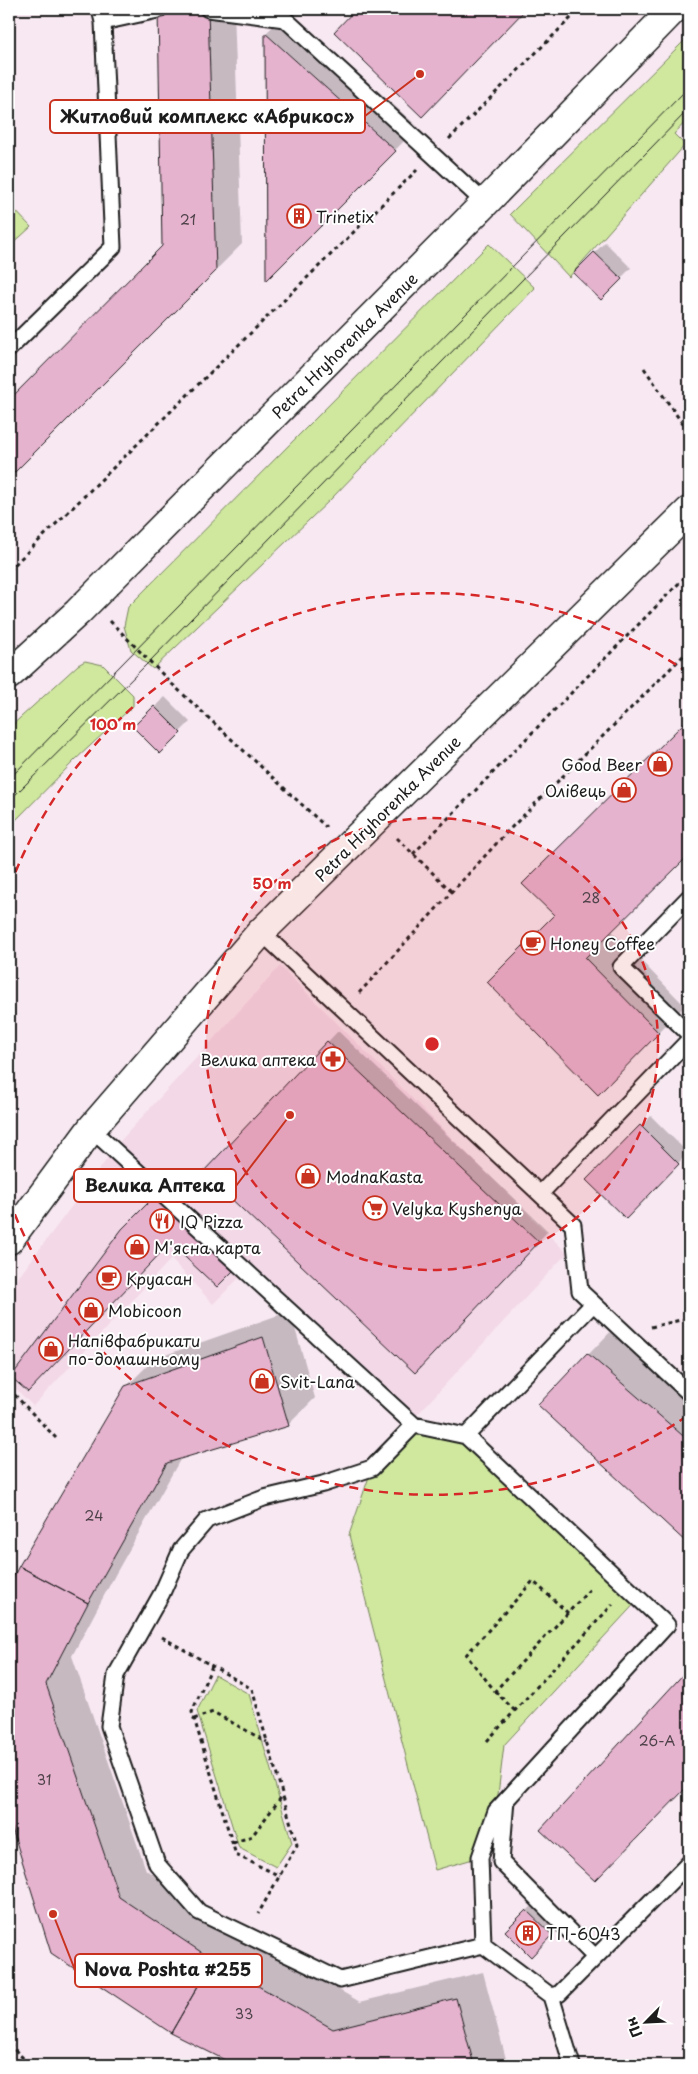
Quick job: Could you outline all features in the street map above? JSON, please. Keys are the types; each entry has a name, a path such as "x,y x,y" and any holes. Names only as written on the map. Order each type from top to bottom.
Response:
{"main road":[{"name":"Petra Hryhorenka Avenue","path":"9,675 78,612 485,203 674,9"},
{"name":"Petra Hryhorenka Avenue","path":"9,1240 91,1129 261,932 689,511"}],"lane":[{"path":"208,9 290,14 485,203"},
{"path":"9,349 113,247 101,15 158,10"},
{"path":"689,897 621,967 689,1034"},
{"path":"261,932 574,1226 580,1291 689,1394"},
{"path":"540,1194 689,1040"},
{"path":"91,1129 414,1425 466,1436 667,1625 496,1811 480,1857 483,1945"},
{"path":"466,1436 593,1304"},
{"path":"414,1425 372,1468 323,1484 264,1498 207,1520 181,1550 162,1593 116,1675 109,1726 156,1864 199,1912 340,1980 483,1945"},
{"path":"506,1800 501,1862 595,1957"},
{"path":"551,1996 558,1994 689,1863"},
{"path":"483,1945 551,1996 572,2065"}],"path":[{"path":"9,570 580,9"},
{"path":"644,368 689,433"},
{"path":"414,854 689,573"},
{"path":"109,620 172,684 328,829"},
{"path":"343,1010 507,832 689,650"},
{"path":"377,818 452,892"},
{"path":"626,1334 689,1318"},
{"path":"9,1389 56,1438"},
{"path":"515,1711 495,1691 466,1655 533,1581 568,1613"},
{"path":"495,1691 596,1583"},
{"path":"487,1741 616,1601"},
{"path":"142,1626 252,1689 297,1845 246,1934"},
{"path":"212,1666 192,1712 236,1855 280,1876"},
{"path":"194,1719 213,1712 267,1742"},
{"path":"233,1843 252,1836 283,1795"},
{"path":"9,2044 30,2065"}],"shaded area":[{"path":"280,966 567,1253 417,1415 253,1264 213,1304 171,1259 33,1406 9,1382 9,1290 122,1139"}],"green space":[{"path":"689,36 689,118 674,134 685,145 569,277 510,214"},
{"path":"9,204 31,227 9,247"},
{"path":"489,244 535,288 331,499 153,669 131,650 124,626 128,607"},
{"path":"85,661 103,665 133,695 133,706 76,759 9,827 9,728 78,665"},
{"path":"414,1425 466,1436 639,1599 504,1745 496,1811 480,1857 435,1870 349,1535 372,1468"},
{"path":"215,1675 249,1694 292,1843 276,1867 239,1848 197,1711"}],"building":[{"path":"158,9 208,9 216,271 9,478 9,400 162,246"},
{"path":"356,9 526,9 422,117 334,32"},
{"name":"Trinetix","path":"265,33 396,151 266,281"},
{"path":"594,252 622,279 601,300 573,273"},
{"path":"154,706 181,733 160,754 133,727"},
{"path":"689,718 689,855 585,958 659,1033 598,1095 487,982 554,915 522,884"},
{"path":"327,1041 539,1242 415,1373 203,1172"},
{"path":"640,1125 679,1164 626,1219 586,1180"},
{"path":"155,1196 233,1271 217,1287 170,1243 28,1392 11,1377 122,1229"},
{"path":"263,1337 289,1426 167,1463 88,1603 19,1566 125,1386"},
{"path":"587,1353 689,1441 689,1545 538,1405"},
{"path":"19,1566 88,1603 46,1684 119,1897 213,1960 171,2033 51,1953 9,1819 9,1585"},
{"path":"689,1668 689,1785 595,1881 540,1830"},
{"name":"ТП-6043","path":"526,1910 552,1935 531,1957 505,1931"},
{"path":"213,1960 333,2029 456,1998 474,2065 235,2065 171,2033"}],"tram line":[{"path":"9,779 689,87"},
{"path":"9,801 150,661 689,109"}],"place":[{"name":"Житловий комплекс «Абрикос»","path":"420,74"},
{"name":"Trinetix","path":"299,216"},
{"name":"Good Beer","path":"660,764"},
{"name":"Олівець","path":"624,790"},
{"name":"Honey Coffee","path":"533,943"},
{"name":"Велика аптека","path":"333,1059"},
{"name":"Велика Аптека","path":"290,1115"},
{"name":"ModnaKasta","path":"308,1176"},
{"name":"Velyka Kyshenya","path":"375,1208"},
{"name":"IQ Pizza","path":"162,1221"},
{"name":"М'ясна карта","path":"137,1247"},
{"name":"Круасан","path":"109,1278"},
{"name":"Mobicoon","path":"91,1310"},
{"name":"Напівфабрикати по-домашньому","path":"51,1349"},
{"name":"Svit-Lana","path":"262,1381"},
{"name":"Nova Poshta #255","path":"53,1914"},
{"name":"ТП-6043","path":"528,1933"}]}
